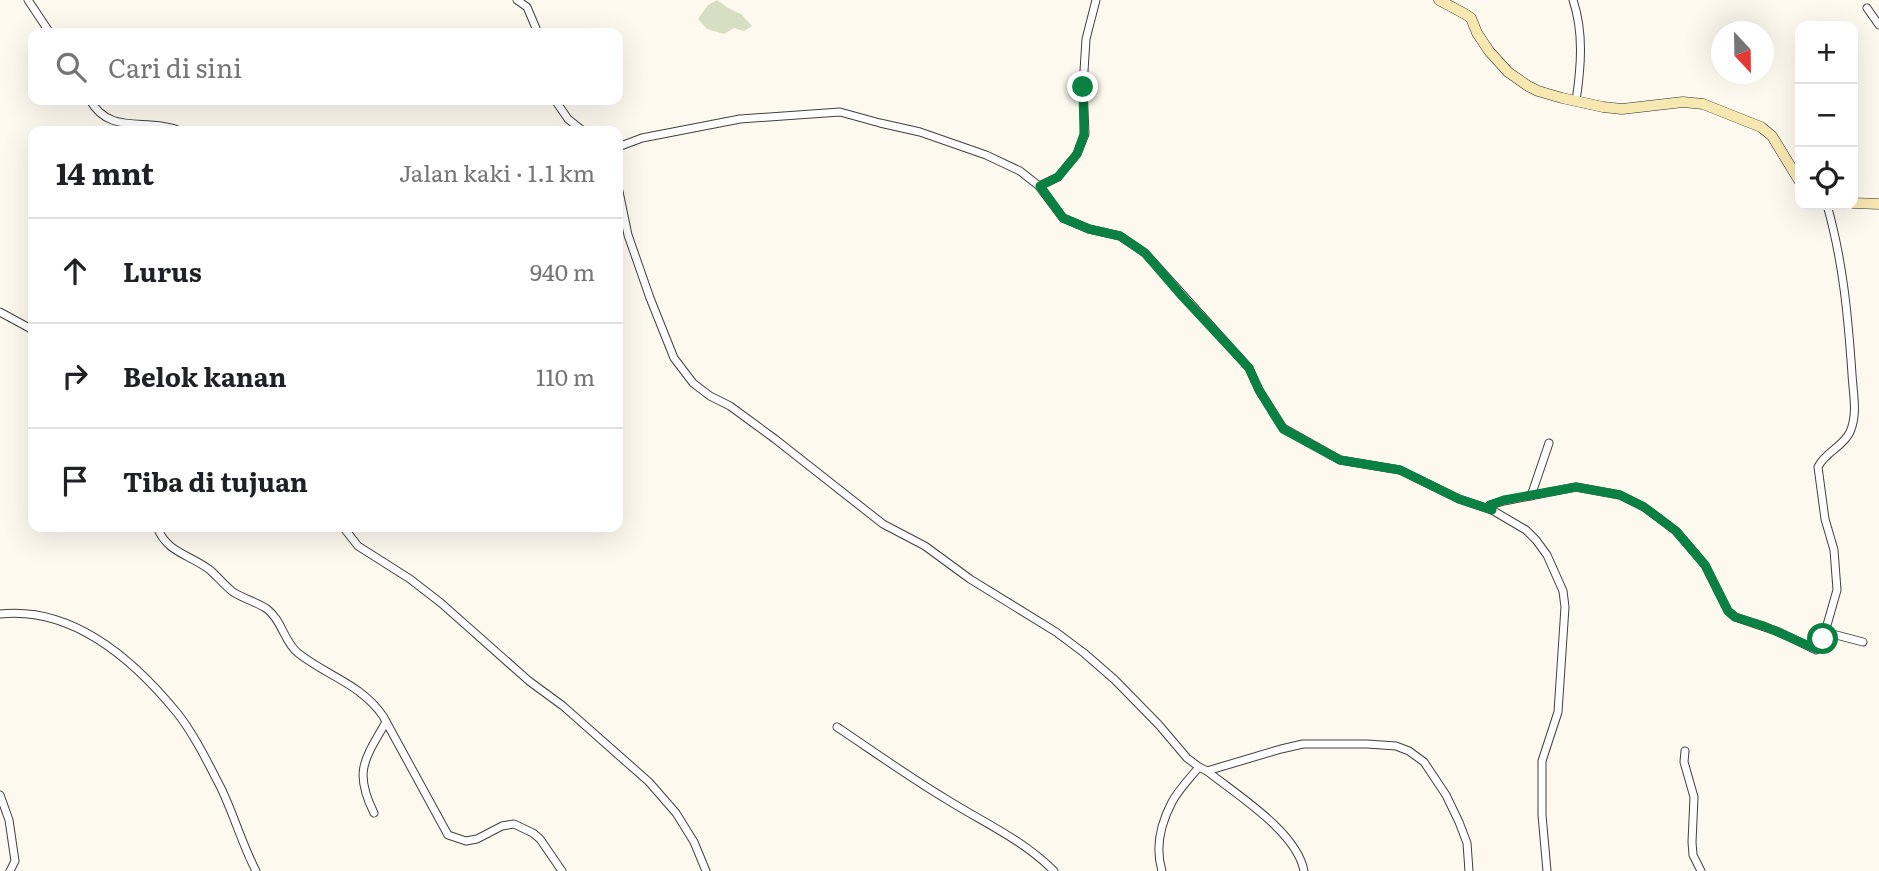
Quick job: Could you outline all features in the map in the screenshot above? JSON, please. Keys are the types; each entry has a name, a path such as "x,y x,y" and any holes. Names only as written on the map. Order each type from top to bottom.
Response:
{"main road":[{"path":"1439,0 1471,18 1483,44 1508,72 1538,91 1622,109 1683,102 1703,104 1761,127 1772,136 1795,174"},
{"path":"1858,203 1879,204"}],"street":[{"path":"28,0 47,28"},
{"path":"517,0 527,7 536,28"},
{"path":"1040,186 1058,177 1077,154 1084,134 1086,39 1096,0"},
{"path":"1573,0 1580,35 1581,66 1576,101"},
{"path":"1867,8 1879,24"},
{"path":"93,105 98,113 117,123 164,126"},
{"path":"558,105 577,126"},
{"path":"623,145 642,138 740,119 840,112 920,132 986,155 1020,170 1040,186 1063,218 1089,229 1120,236 1145,253 1249,368 1283,429 1340,460 1400,470 1459,499 1492,510 1526,530 1546,555 1563,592 1565,607 1559,712 1542,761 1542,815 1547,871"},
{"path":"1492,510 1490,505 1495,503 1576,487 1620,495 1644,507 1676,531 1705,565 1728,611 1735,617 1764,626 1816,649 1821,646 1837,590 1834,550 1825,519 1818,467 1820,461 1833,452 1848,435 1855,414 1850,331 1836,237 1828,210"},
{"path":"623,211 628,235 674,358 692,383 730,406 775,439 883,524 925,546 970,579 1056,632 1084,653 1160,725 1187,758 1269,820 1289,839 1302,860 1304,871"},
{"path":"0,312 28,327"},
{"path":"1531,496 1549,443"},
{"path":"160,532 172,549 209,570 234,593 269,611 281,625 296,651 373,702 448,835 466,841 477,839 502,826 514,824 540,839 562,871"},
{"path":"347,532 358,546 411,579 442,603 649,782 676,813 694,842 706,871"},
{"path":"0,614 28,614 81,630 126,660 149,682 192,734 221,789 256,871"},
{"path":"1825,632 1863,642"},
{"path":"374,813 362,777 363,765 386,722"},
{"path":"837,727 945,799 1021,843 1054,871"},
{"path":"1207,771 1303,744 1396,746 1409,751 1424,762 1446,795 1466,843 1469,871"},
{"path":"1685,751 1684,762 1694,797 1693,855 1701,871"},
{"path":"1162,871 1159,837 1172,801 1199,766"},
{"path":"0,795 9,820 15,862 10,871"}],"green space":[{"path":"717,0 741,14 752,26 744,31 734,28 724,34 707,29 698,19 708,5"}],"route":[{"path":"1083,87 1084,134 1077,154 1058,177 1040,186 1063,218 1089,229 1120,236 1145,253 1249,368 1283,429 1340,460 1400,470 1459,499 1492,510 1490,505 1504,500 1576,487 1620,495 1644,507 1676,531 1705,565 1728,611 1735,617 1764,626 1816,649 1821,646 1823,639"}]}
